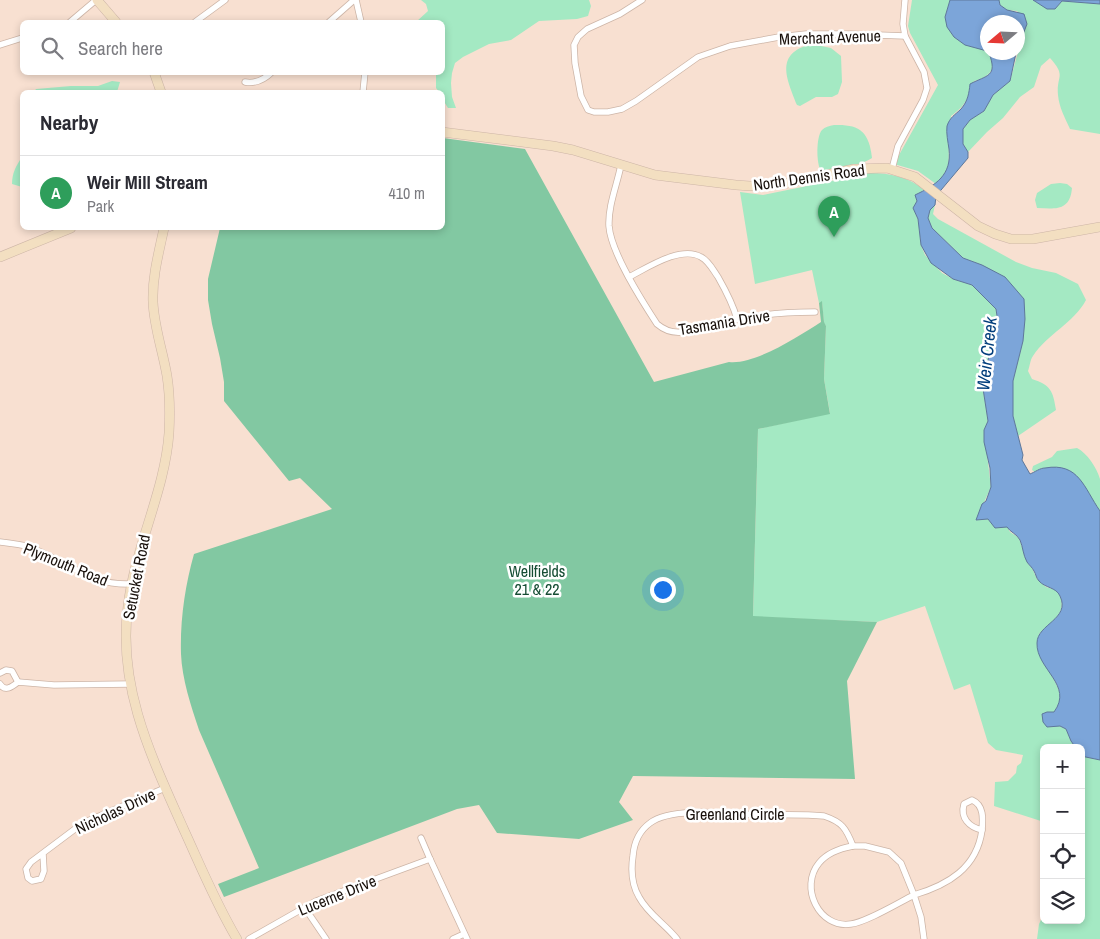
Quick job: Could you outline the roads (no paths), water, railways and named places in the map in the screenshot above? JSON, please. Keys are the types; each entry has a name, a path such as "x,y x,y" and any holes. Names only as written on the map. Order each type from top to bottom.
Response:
{"main road":[{"path":"96,0 114,20"},
{"path":"155,75 160,90"},
{"name":"North Dennis Road","path":"445,132 553,146 582,152 665,177 750,186 783,184 863,168 892,169 915,177 984,230 1011,239 1052,237 1100,227"},
{"path":"0,257 66,230"},
{"name":"Setucket Road","path":"164,230 155,268 153,304 168,386 169,434 166,458 132,584 128,607 126,656 136,714 143,734 211,891 237,939"}],"street":[{"path":"72,20 96,0"},
{"path":"198,20 225,0"},
{"path":"331,20 355,0 360,20"},
{"name":"Merchant Avenue","path":"642,0 620,14 587,29 578,37 574,45 581,96 588,110 608,112 622,109 698,56 718,49 779,37 806,34 905,36 905,0"},
{"path":"892,169 898,146 923,100 927,88 924,72 905,36"},
{"path":"0,45 20,39"},
{"path":"245,82 259,82 269,75"},
{"path":"363,90 365,75"},
{"name":"Tasmania Drive","path":"621,165 612,199 609,226 614,246 629,277 654,319 664,330 682,332 707,328 737,319 786,312 815,312"},
{"path":"629,277 665,259 685,254 696,254 711,266 735,310 737,319"},
{"name":"Plymouth Road","path":"0,542 33,548 91,578 111,584 132,584"},
{"path":"0,674 6,670 12,671 18,682"},
{"path":"0,684 7,689 13,687 18,682 54,685 131,684"},
{"name":"Nicholas Drive","path":"43,854 43,876 41,879 32,881 28,878 26,868 62,838 84,823 165,788"},
{"path":"924,939 921,917 914,895 901,863 888,852 865,846 853,846 826,857 815,869 811,885 812,894 819,911 824,916 838,923 853,924 914,895 939,886 958,875 974,856 980,842 982,830 983,819 981,809 976,802 968,801 964,804 963,808 966,822 970,826 982,830"},
{"name":"Greenland Circle","path":"677,939 645,906 634,884 632,868 634,847 650,822 673,815 705,812 824,816 836,820 846,828 853,846"},
{"path":"421,838 466,937 453,939"},
{"name":"Lucerne Drive","path":"249,939 316,901 430,859"},
{"path":"300,909 309,914 326,939"}],"water":[{"path":"950,0 999,0 1000,5 1007,10 1024,15 980,15 980,49 965,45 954,37 947,27 945,17"},
{"path":"1033,0 1100,0 1100,4 1062,1 1055,9 1047,9"},
{"path":"1014,60 1010,81 993,95 984,111 970,120 963,129 963,144 968,152 968,158 936,196 935,205 930,210 928,218 932,228 963,258 1005,277 1024,299 1023,341 1013,381 1013,416 1023,455 1022,460 1030,474 1041,469 1056,467 1073,473 1085,486 1100,511 1100,760 1085,757 1085,744 1073,744 1066,729 1060,726 1047,727 1043,722 1042,714 1054,712 1059,702 1060,693 1053,677 1042,661 1037,643 1038,636 1058,616 1061,610 1060,596 1056,591 1038,580 1026,559 1017,536 1007,527 995,528 988,519 976,520 991,487 990,468 984,442 984,430 988,421 982,382 987,368 992,334 997,316 996,309 972,285 953,279 931,263 921,245 918,219 913,208 917,201 915,195 936,183 945,172 949,158 948,123 965,103 969,94 970,84 989,74 992,67 991,61"}],"place":[{"name":"Weir Mill Stream","path":"834,237"}],"water label":[{"name":"Weir Creek","path":"987,354"}],"park label":[{"name":"Wellfields 21 & 22","path":"537,580"}]}
